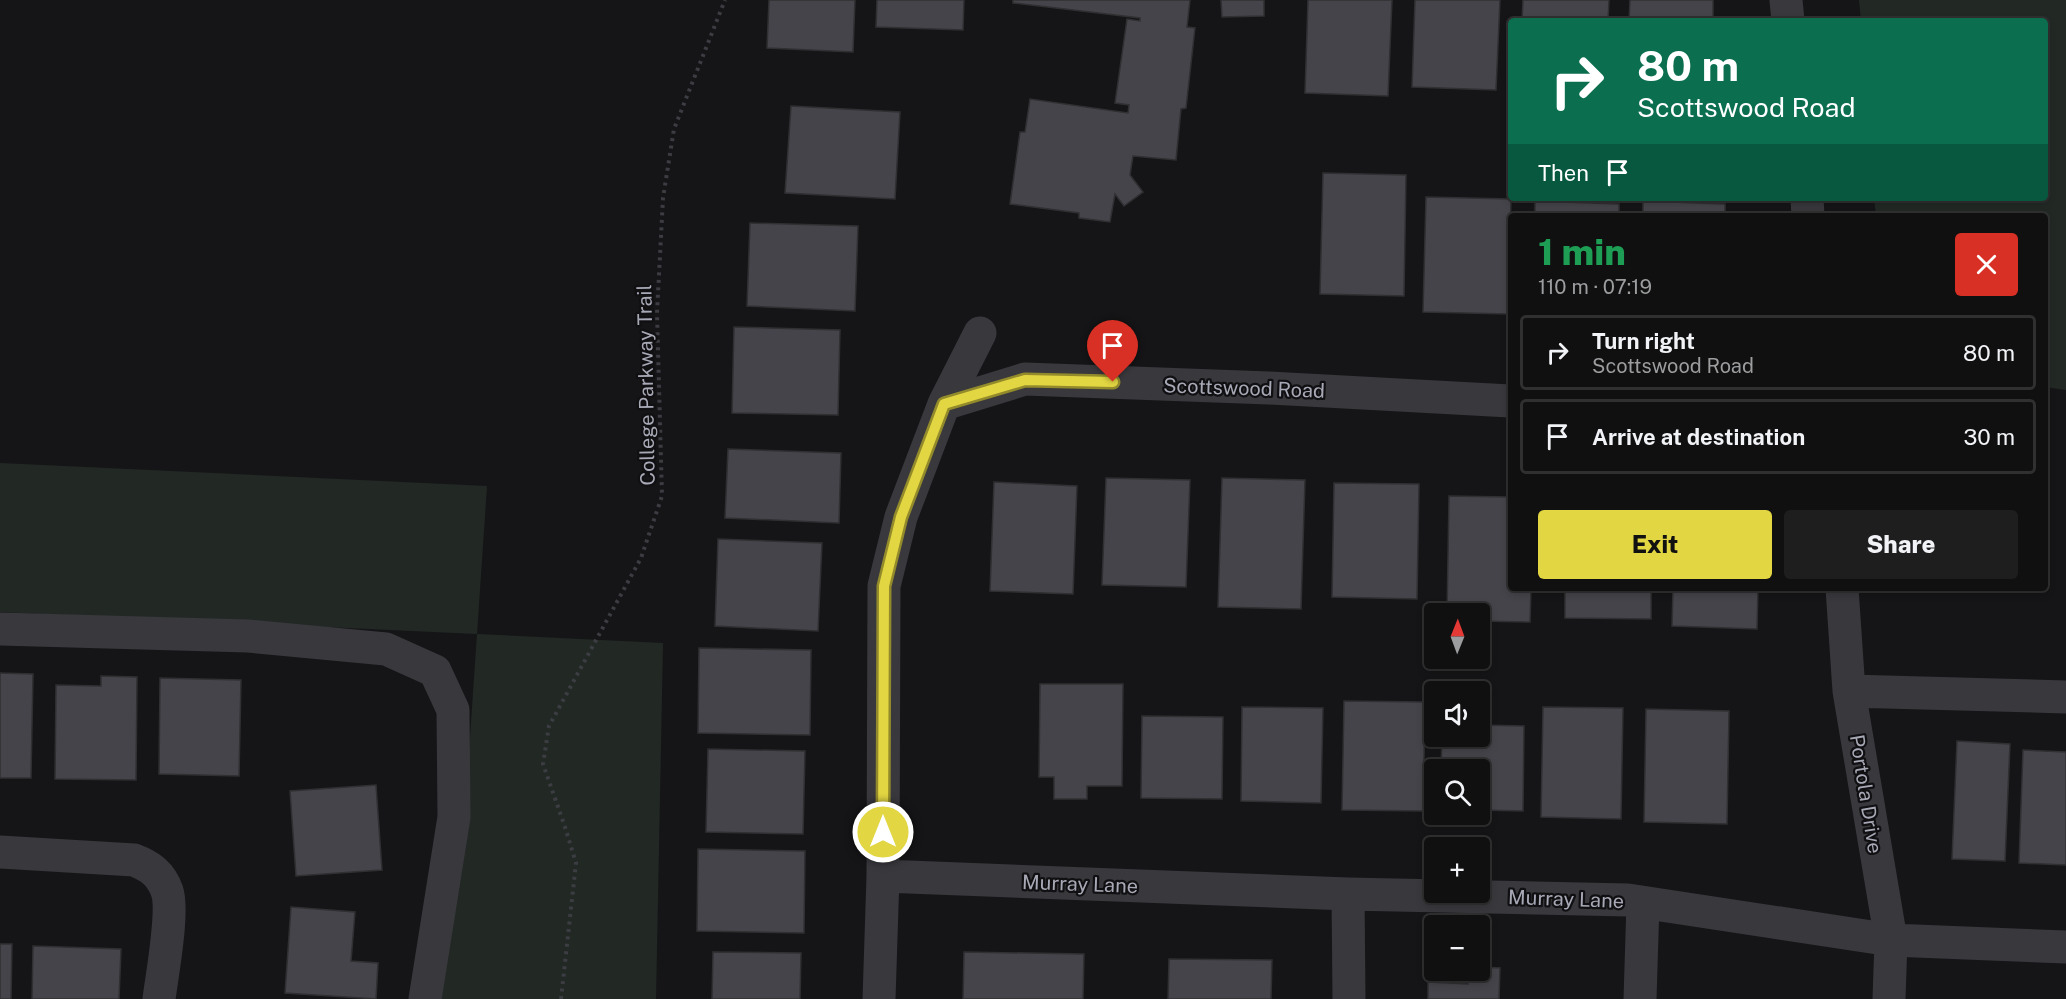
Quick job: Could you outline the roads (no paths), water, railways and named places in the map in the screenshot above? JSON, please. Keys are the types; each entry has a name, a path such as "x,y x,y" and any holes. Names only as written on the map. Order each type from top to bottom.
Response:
{"street":[{"path":"1785,0 1788,18"},
{"path":"879,999 883,876 884,586 901,517 944,404 980,333"},
{"name":"Scottswood Road","path":"944,404 1025,380 1269,388 1508,401"},
{"name":"Portola Drive","path":"1842,591 1849,691 1891,940 1889,999"},
{"path":"0,629 248,636 386,650 435,671 453,710 454,817 425,999"},
{"path":"1849,691 2066,697"},
{"path":"0,852 134,860 150,866 168,892 169,915 159,999"},
{"name":"Murray Lane","path":"883,876 1348,894 1628,900 1891,940 2066,946"},
{"path":"1348,894 1348,999"},
{"path":"1640,999 1643,903"}]}
